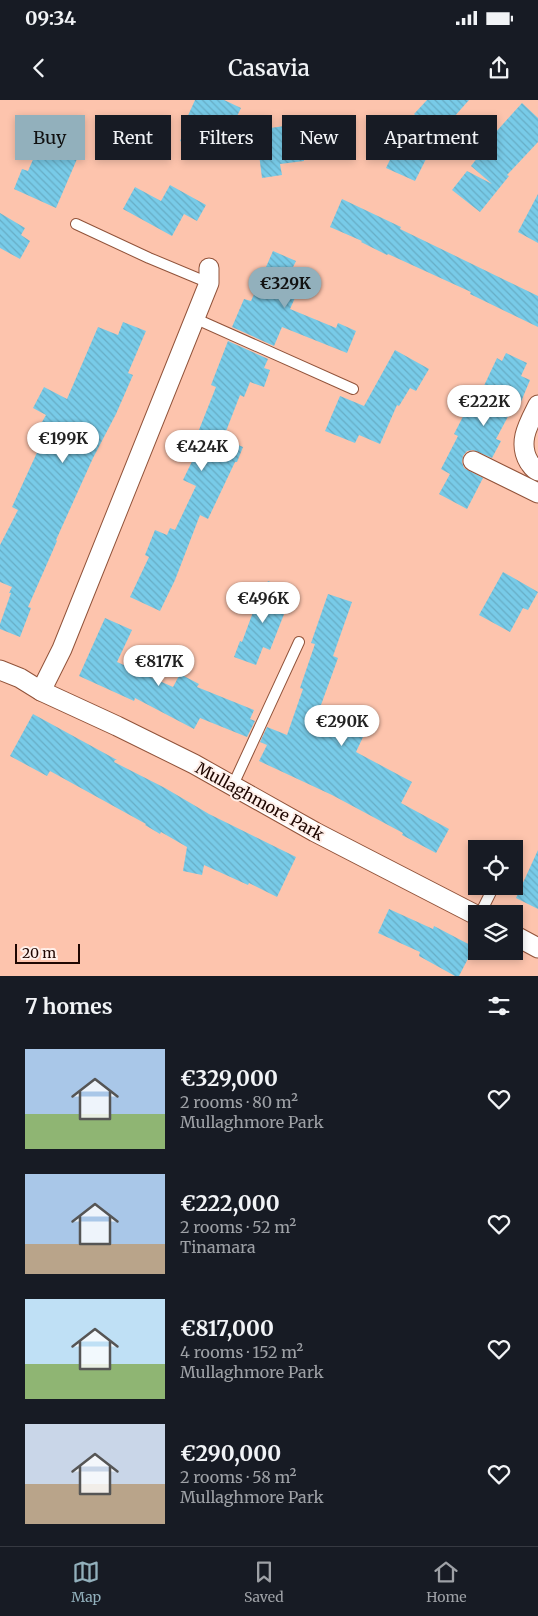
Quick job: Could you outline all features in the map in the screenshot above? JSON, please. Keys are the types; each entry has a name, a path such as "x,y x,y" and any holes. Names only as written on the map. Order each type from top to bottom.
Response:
{"street":[{"path":"41,691 62,649 209,276"},
{"path":"538,405 526,429 523,444 525,455 534,469 538,471"},
{"path":"473,461 538,494"},
{"name":"Mullaghmore Park","path":"0,670 20,678 41,691 117,726 233,785 315,832 468,911"},
{"path":"523,940 538,948"}],"lane":[{"path":"76,224 149,258 209,276"},
{"path":"194,318 353,389"},
{"path":"233,785 299,642"}],"building":[{"path":"195,100 224,100 241,108 238,115 188,115"},
{"path":"427,100 469,100 456,115 414,114"},
{"path":"522,103 538,118 538,142 507,175 509,176 480,212 452,190 467,171 492,184 471,166 476,160 497,160 497,131"},
{"path":"282,126 282,160 304,161 280,164 282,175 262,178 260,160 272,160 272,128"},
{"path":"33,160 77,160 56,208 14,189 22,169 28,171"},
{"path":"390,160 426,160 415,181 386,168"},
{"path":"170,185 206,205 197,221 184,214 172,236 123,209 135,187 161,201"},
{"path":"538,194 538,243 518,232"},
{"path":"342,199 538,296 538,327 470,294 471,292 387,255 362,241 330,227"},
{"path":"0,213 25,228 21,235 30,241 20,259 0,248"},
{"path":"273,251 296,261 293,267 306,273 290,309 336,328 338,323 356,331 347,353 282,327 274,346 232,327 244,299 251,301"},
{"path":"123,322 146,331 128,373 133,375 56,540 28,607 31,608 20,637 0,629 12,587 0,582 0,545 18,510 12,507 46,433 38,429 46,415 33,408 44,387 67,399 98,327 118,335"},
{"path":"228,341 268,359 264,368 270,370 264,387 250,382 244,397 240,395 223,439 243,447 208,519 200,515 175,580 160,611 130,597 149,557 145,555 155,530 167,535 170,528 175,530 196,486 183,480 199,447 193,445 216,387 211,385"},
{"path":"395,350 429,369 416,391 410,388 399,406 397,405 380,444 359,435 355,443 325,431 340,396 364,406"},
{"path":"506,353 527,363 521,376 530,380 518,409 513,407 496,439 501,441 492,458 473,450 467,451 463,456 464,468 483,478 467,509 439,494 450,474 441,469 458,436 454,434 470,403 475,405 497,358 502,361"},
{"path":"503,572 538,592 528,610 523,608 510,632 479,615"},
{"path":"268,581 285,588 280,601 288,604 270,650 263,647 256,665 234,657 240,641 242,642 260,593 262,594"},
{"path":"328,594 352,602 333,656 338,658 317,716 363,737 356,752 412,782 401,803 449,829 436,853 332,795 259,761 267,745 260,742 267,727 287,735 303,689 300,688 315,644 311,643"},
{"path":"105,618 132,630 117,662 173,687 180,674 199,684 197,687 254,710 250,719 255,721 247,737 200,718 194,729 135,698 134,701 79,676"},
{"path":"33,714 117,760 114,762 165,788 209,814 296,857 277,897 249,883 248,885 204,865 202,875 183,871 187,847 161,832 160,834 146,824 50,771 47,776 10,756"},
{"path":"538,850 538,909 516,898 517,895 523,895 523,883"},
{"path":"389,909 433,929 434,926 468,944 468,959 459,976 455,976 419,956 420,952 378,933"}]}
